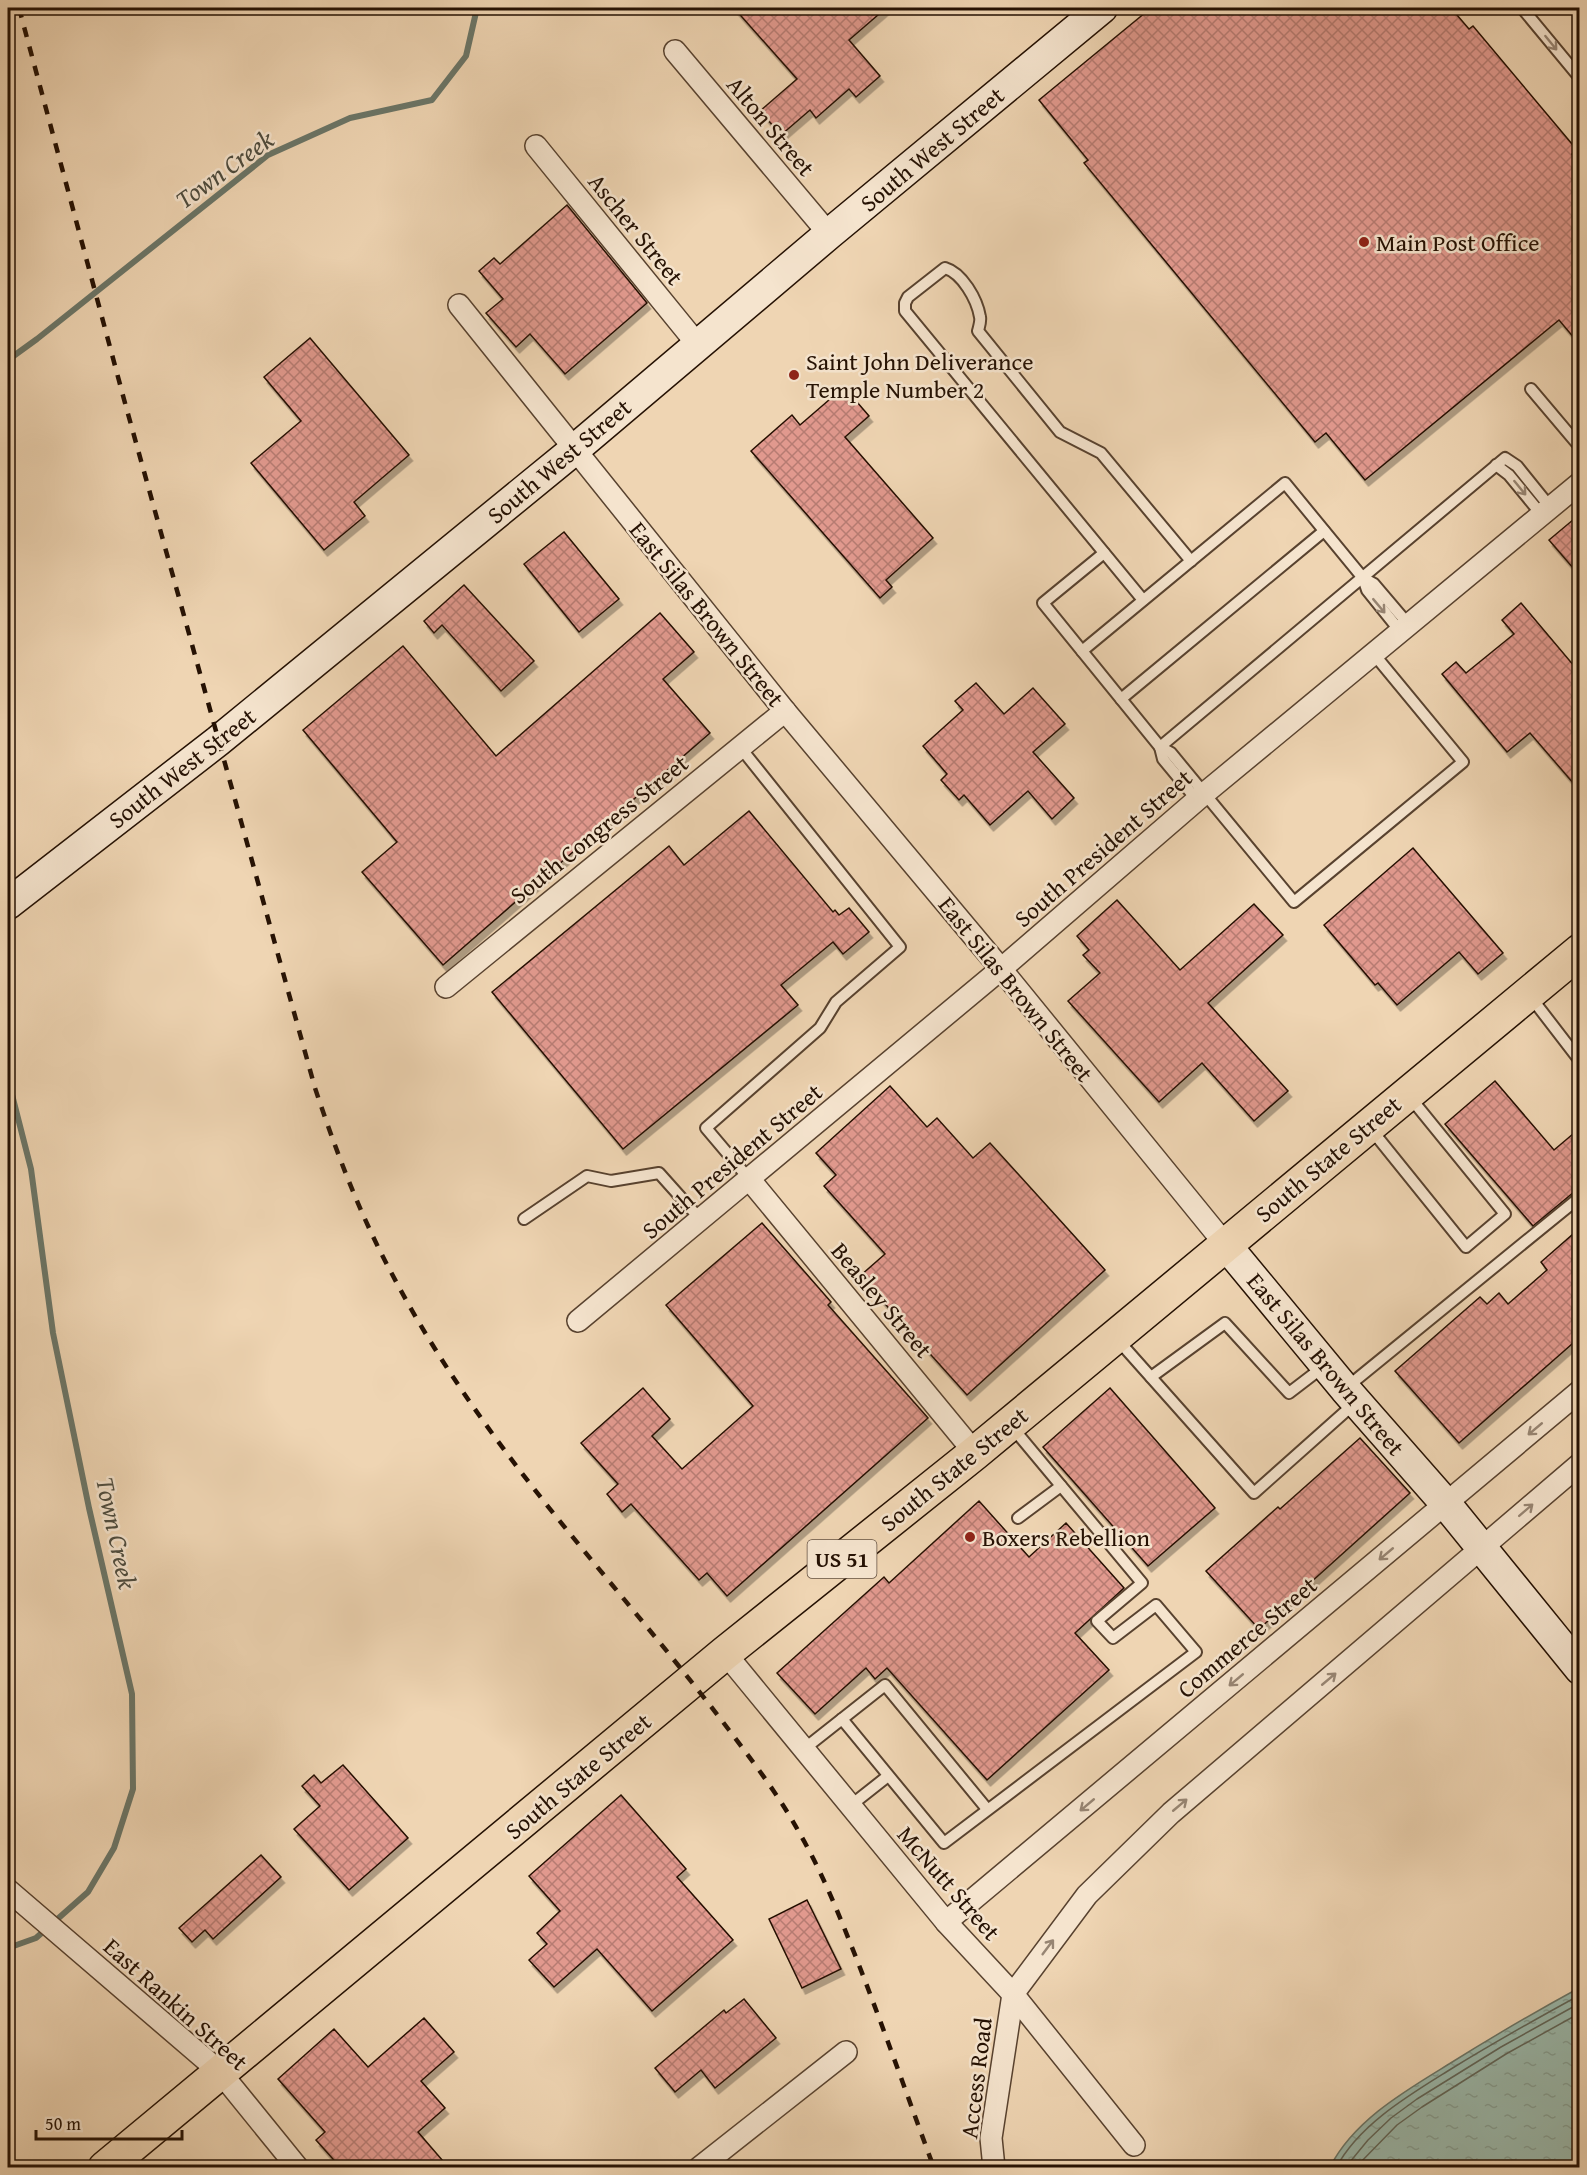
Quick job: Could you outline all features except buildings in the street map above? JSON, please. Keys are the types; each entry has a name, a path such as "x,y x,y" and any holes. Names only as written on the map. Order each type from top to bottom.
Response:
{"main road":[{"name":"South State Street","path":"105,2168 725,1653 975,1453 1580,951"}],"street":[{"name":"South West Street","path":"8,904 218,741 574,450 829,234 1102,8"},
{"name":"Alton Street","path":"675,51 829,234"},
{"name":"Ascher Street","path":"536,146 698,345"},
{"name":"East Silas Brown Street","path":"459,304 785,711 1001,969 1225,1244 1446,1504 1580,1669"},
{"name":"South President Street","path":"578,1321 1001,969 1201,796 1580,483"},
{"name":"South Congress Street","path":"446,987 785,711"},
{"name":"Beasley Street","path":"750,1180 975,1453"},
{"name":"Commerce Street","path":"946,1922 1580,1391"},
{"path":"1013,1994 1087,1895 1171,1813 1580,1464"},
{"name":"McNutt Street","path":"725,1653 946,1922 1013,1994 1134,2145"},
{"name":"East Rankin Street","path":"9,1892 220,2072 298,2168"},
{"name":"Access Road","path":"994,2168 990,2138 1013,1994"},
{"path":"699,2168 846,2052"}],"lane":[{"path":"1522,8 1580,78"},
{"path":"1143,600 905,311 908,297 945,267 954,270 968,286 981,318 978,331 1060,432 1101,453 1191,561"},
{"path":"1531,389 1580,447"},
{"path":"1160,747 1505,458 1516,466 1546,511"},
{"path":"1496,465 1546,511"},
{"path":"1082,651 1285,483 1363,578 1374,584 1404,627"},
{"path":"1121,699 1324,531"},
{"path":"1104,553 1043,603 1160,747 1171,753 1201,796 1294,902 1463,762 1373,653"},
{"path":"740,747 900,947 836,1002 820,1028 706,1128 750,1180"},
{"path":"1528,993 1580,1061"},
{"path":"1368,1126 1466,1248 1505,1214 1407,1093"},
{"path":"524,1219 587,1176 611,1181 659,1173 701,1220"},
{"path":"1115,1336 1254,1493 1351,1395 1580,1197"},
{"path":"1151,1377 1226,1323 1289,1393 1326,1365"},
{"path":"842,1719 944,1843 1196,1652 1156,1605 1113,1638 1097,1621 1142,1583 1010,1424"},
{"path":"1018,1518 1061,1486"},
{"path":"804,1749 885,1685 987,1809"},
{"path":"850,1806 888,1776"}],"water":[{"path":"1579,1988 1579,2167 1330,2167 1340,2150 1353,2135 1398,2096 1497,2034"}],"waterway":[{"name":"Town Creek","path":"8,360 268,155 350,118 432,100 466,56 477,8"},
{"name":"Town Creek","path":"8,1079 31,1169 53,1333 89,1508 132,1694 133,1789 114,1848 88,1892 36,1938 8,1948"}],"railway":[{"path":"19,8 125,403 315,1088 359,1206 409,1306 447,1368 509,1457 708,1702 792,1820 831,1896 877,2012 934,2168"}],"place":[{"name":"Main Post Office","path":"1364,242"},
{"name":"Saint John Deliverance Temple Number 2","path":"794,375"},
{"name":"Boxers Rebellion","path":"970,1537"}]}
